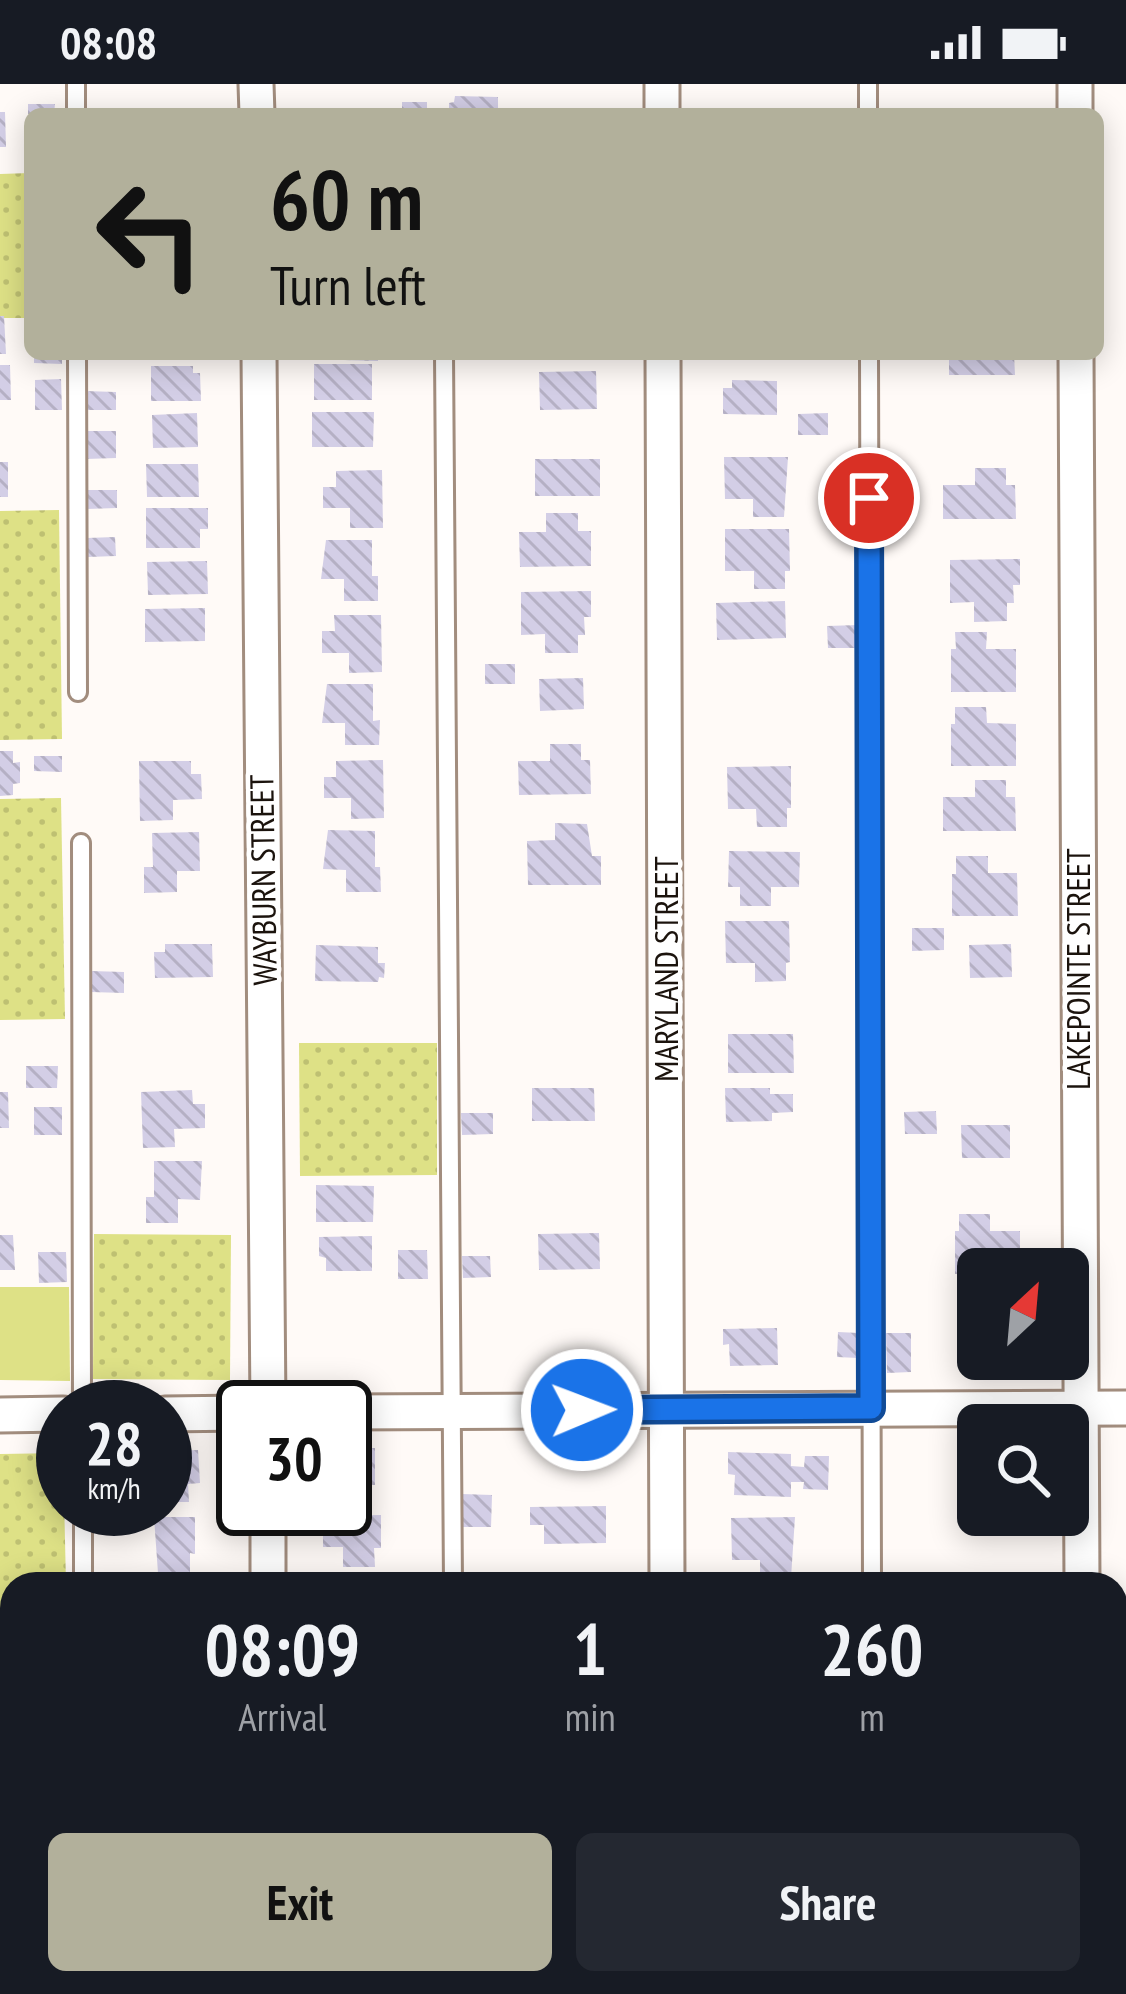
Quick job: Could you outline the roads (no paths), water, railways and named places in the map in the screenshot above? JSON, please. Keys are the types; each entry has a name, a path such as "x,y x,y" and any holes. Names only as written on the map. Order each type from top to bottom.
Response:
{"street":[{"name":"WAYBURN STREET","path":"259,360 268,1380"},
{"name":"MARYLAND STREET","path":"663,360 667,1572"},
{"name":"LAKEPOINTE STREET","path":"1076,360 1081,1404"},
{"path":"372,1412 957,1408"},
{"path":"1089,1408 1126,1408"},
{"path":"0,1415 36,1414"},
{"path":"268,1536 268,1572"},
{"name":"LAKEPOINTE STREET","path":"1082,1536 1082,1572"}],"lane":[{"path":"77,360 78,692"},
{"path":"443,360 453,1572"},
{"path":"869,360 872,1572"},
{"path":"81,843 82,1380"},
{"path":"83,1536 83,1572"}]}
